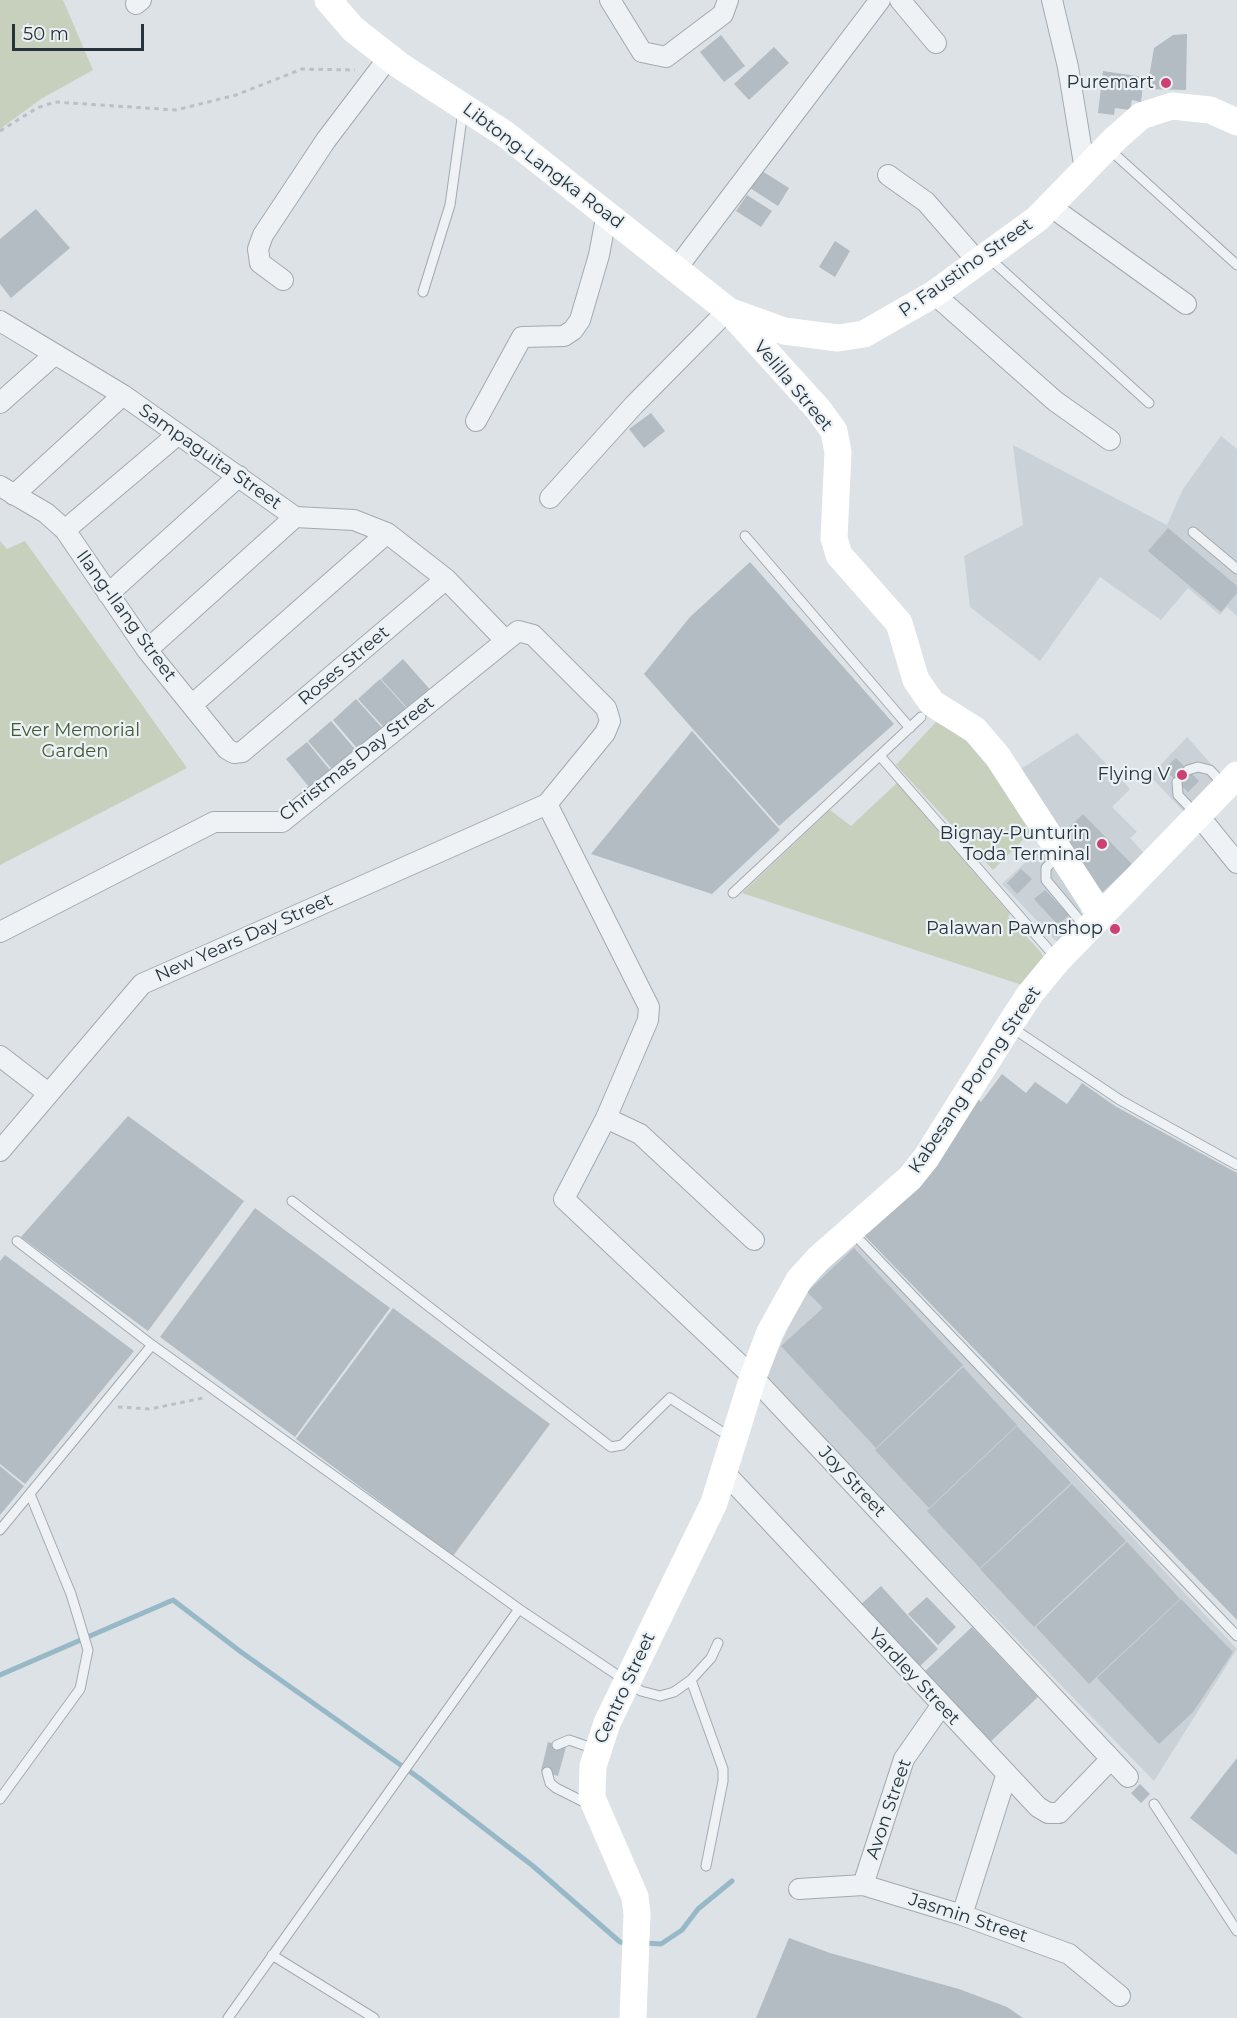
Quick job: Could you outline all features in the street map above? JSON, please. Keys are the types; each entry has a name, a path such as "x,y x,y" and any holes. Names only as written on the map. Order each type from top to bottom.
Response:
{"main road":[{"name":"Libtong-Langka Road","path":"328,0 352,28 389,57 505,134 729,311"},
{"name":"P. Faustino Street","path":"729,311 784,331 838,339 864,334 934,294 983,260 1050,206 1107,147 1141,116 1172,106 1210,110 1237,122"},
{"name":"Velilla Street","path":"729,311 818,409 834,431 838,452 834,538 839,555 899,623 916,680 932,704 975,730 998,757 1061,854 1087,913"},
{"name":"Kabesang Porong Street","path":"724,1473 753,1377 770,1332 799,1280 818,1259 910,1178 927,1158 1009,1026 1030,994 1058,960 1087,913 1198,816 1232,780"},
{"name":"Centro Street","path":"633,2007 637,1914 635,1897 592,1798 591,1783 597,1750 626,1682 714,1503 724,1473"}],"street":[{"path":"610,0 642,52 666,57 723,14 728,0"},
{"path":"677,268 880,0"},
{"path":"900,0 936,42"},
{"path":"1052,0 1068,67 1085,170"},
{"path":"283,280 260,263 259,242 326,140 389,57"},
{"path":"888,175 926,202 983,260"},
{"path":"1050,206 1186,304"},
{"path":"476,421 522,337 564,336 573,330 580,320 599,255 607,213"},
{"path":"934,294 1055,401 1110,440"},
{"path":"550,498 634,405 729,311"},
{"name":"Sampaguita Street","path":"0,321 123,395 295,517 354,520 387,533 446,579 505,640"},
{"path":"0,403 54,355"},
{"path":"7,491 123,395"},
{"path":"65,530 177,435"},
{"path":"108,594 239,476"},
{"name":"Ilang-Ilang Street","path":"7,491 46,513 65,530 147,650 193,704 227,749 234,753 242,752"},
{"path":"147,650 295,517"},
{"path":"193,704 387,533"},
{"name":"Roses Street","path":"242,752 446,579"},
{"path":"505,640 518,631 533,635 606,708 610,720 605,733 547,804 649,1007 648,1020 606,1118 640,1134 754,1240"},
{"name":"Christmas Day Street","path":"0,932 214,822 282,822 505,640"},
{"name":"New Years Day Street","path":"0,1151 142,984 153,977 547,804"},
{"path":"1198,816 1237,863"},
{"path":"0,1056 48,1093"},
{"name":"Joy Street","path":"606,1118 564,1199 753,1377 1128,1777"},
{"name":"Yardley Street","path":"724,1473 1006,1776 1038,1807 1048,1813 1059,1813 1111,1759"},
{"name":"Avon Street","path":"863,1885 904,1759 941,1706"},
{"path":"962,1915 1006,1776"},
{"name":"Jasmin Street","path":"799,1889 863,1885 962,1915 1069,1954 1120,1996"}],"lane":[{"path":"423,292 450,205 464,106"},
{"path":"1107,147 1237,265"},
{"path":"983,260 1149,403"},
{"path":"1193,532 1237,569"},
{"path":"745,536 910,728"},
{"path":"733,892 921,717"},
{"path":"880,756 1058,960"},
{"path":"1188,770 1198,767 1232,780"},
{"path":"1177,782 1178,795 1198,816"},
{"path":"1009,1026 1120,1101 1237,1165"},
{"path":"292,1201 610,1447 622,1445 670,1398 734,1440"},
{"path":"851,1231 1237,1636"},
{"path":"17,1241 152,1345 519,1609 640,1691 660,1696 674,1692 691,1680 711,1658 718,1643"},
{"path":"0,1530 152,1345"},
{"path":"0,1799 80,1689 88,1650 71,1594 30,1494"},
{"path":"228,2018 519,1609"},
{"path":"691,1680 723,1769 720,1803 706,1866"},
{"path":"556,1745 569,1740 597,1750"},
{"path":"547,1772 550,1783 556,1788 597,1808"},
{"path":"1154,1804 1237,1931"},
{"path":"272,1955 368,2016"}],"path":[{"path":"0,131 37,108 55,102 176,110 236,95 303,69 344,69"},
{"path":"102,1406 150,1409 172,1407 219,1393"}],"shaded area":[{"path":"1221,436 1237,449 1237,616 1227,607 1220,615 1188,588 1161,620 1100,577 1040,661 970,607 964,556 1023,525 1013,445 1167,525 1183,489"},
{"path":"1077,733 1130,789 1112,807 1137,832 1130,838 1144,853 1132,864 1083,814 1060,836 1016,772"},
{"path":"1187,737 1221,775 1185,813 1150,776"},
{"path":"1042,847 1076,898 1081,911 1059,944 1002,884"},
{"path":"856,1241 1237,1649 1154,1781 765,1380 798,1305 827,1266"}],"green space":[{"path":"0,0 63,0 93,70 41,99 0,129"},
{"name":"Ever Memorial Garden","path":"0,541 7,549 25,541 187,768 0,865"},
{"path":"936,722 967,739 1036,827 993,870 896,765"},
{"path":"897,783 1010,914 1008,917 1046,960 1022,985 742,893 830,810 851,826"}],"building":[{"path":"1187,34 1186,90 1147,89 1154,48 1173,35"},
{"path":"721,35 745,66 724,82 700,52"},
{"path":"774,47 789,63 749,100 734,84"},
{"path":"1103,71 1144,77 1141,102 1132,100 1130,110 1115,108 1114,115 1098,113"},
{"path":"762,171 789,188 778,206 750,188"},
{"path":"747,195 772,211 761,227 736,211"},
{"path":"36,209 70,248 11,298 0,284 0,239"},
{"path":"835,241 850,251 835,277 819,267"},
{"path":"651,413 665,431 644,448 629,429"},
{"path":"1168,528 1237,586 1237,593 1221,612 1148,551"},
{"path":"750,562 894,724 779,826 644,674 690,617"},
{"path":"403,659 433,693 411,712 381,679"},
{"path":"380,679 410,712 388,732 358,699"},
{"path":"356,699 386,732 362,754 333,720"},
{"path":"331,721 359,754 336,774 308,741"},
{"path":"692,731 780,830 712,894 591,854"},
{"path":"307,742 335,776 314,793 286,759"},
{"name":"Flying V","path":"1176,758 1199,781 1188,792 1164,769"},
{"path":"1083,814 1132,864 1103,892 1096,892 1060,836"},
{"path":"1021,869 1032,879 1017,894 1007,883"},
{"path":"1045,890 1069,915 1058,925 1034,899"},
{"path":"1002,1074 1026,1093 1035,1082 1067,1104 1082,1083 1115,1106 1237,1173 1237,1620 859,1230 972,1092 981,1102"},
{"path":"128,1116 244,1201 148,1331 21,1237"},
{"path":"255,1208 390,1308 295,1437 160,1337"},
{"path":"854,1248 963,1365 876,1448 781,1346 823,1308 807,1292"},
{"path":"5,1255 134,1351 25,1484 0,1464 0,1261"},
{"path":"393,1308 550,1424 453,1556 296,1439"},
{"path":"963,1367 1017,1425 929,1508 875,1450"},
{"path":"1017,1426 1071,1483 980,1568 927,1511"},
{"path":"0,1466 24,1486 0,1515"},
{"path":"1072,1484 1126,1541 1034,1627 980,1569"},
{"path":"1127,1542 1180,1599 1089,1684 1036,1627"},
{"path":"881,1586 938,1649 916,1670 858,1607"},
{"path":"927,1597 956,1627 938,1645 908,1614"},
{"path":"1181,1599 1233,1652 1193,1712 1159,1744 1097,1678"},
{"path":"972,1627 1038,1697 988,1744 923,1673"},
{"path":"548,1742 566,1747 558,1776 541,1771"},
{"path":"1237,1758 1237,1855 1190,1818"},
{"path":"1140,1784 1150,1794 1141,1803 1131,1793"},
{"path":"789,1938 830,1953 959,1989 1007,2007 1023,2018 756,2018"}],"waterway":[{"path":"0,1675 173,1600 241,1652 419,1778 533,1866 620,1942 629,1943"},
{"path":"645,1943 661,1944 682,1930 698,1909 732,1881"}],"place":[{"name":"Puremart","path":"1166,83"},
{"name":"Flying V","path":"1182,775"},
{"name":"Bignay-Punturin Toda Terminal","path":"1102,844"},
{"name":"Palawan Pawnshop","path":"1115,929"}]}
